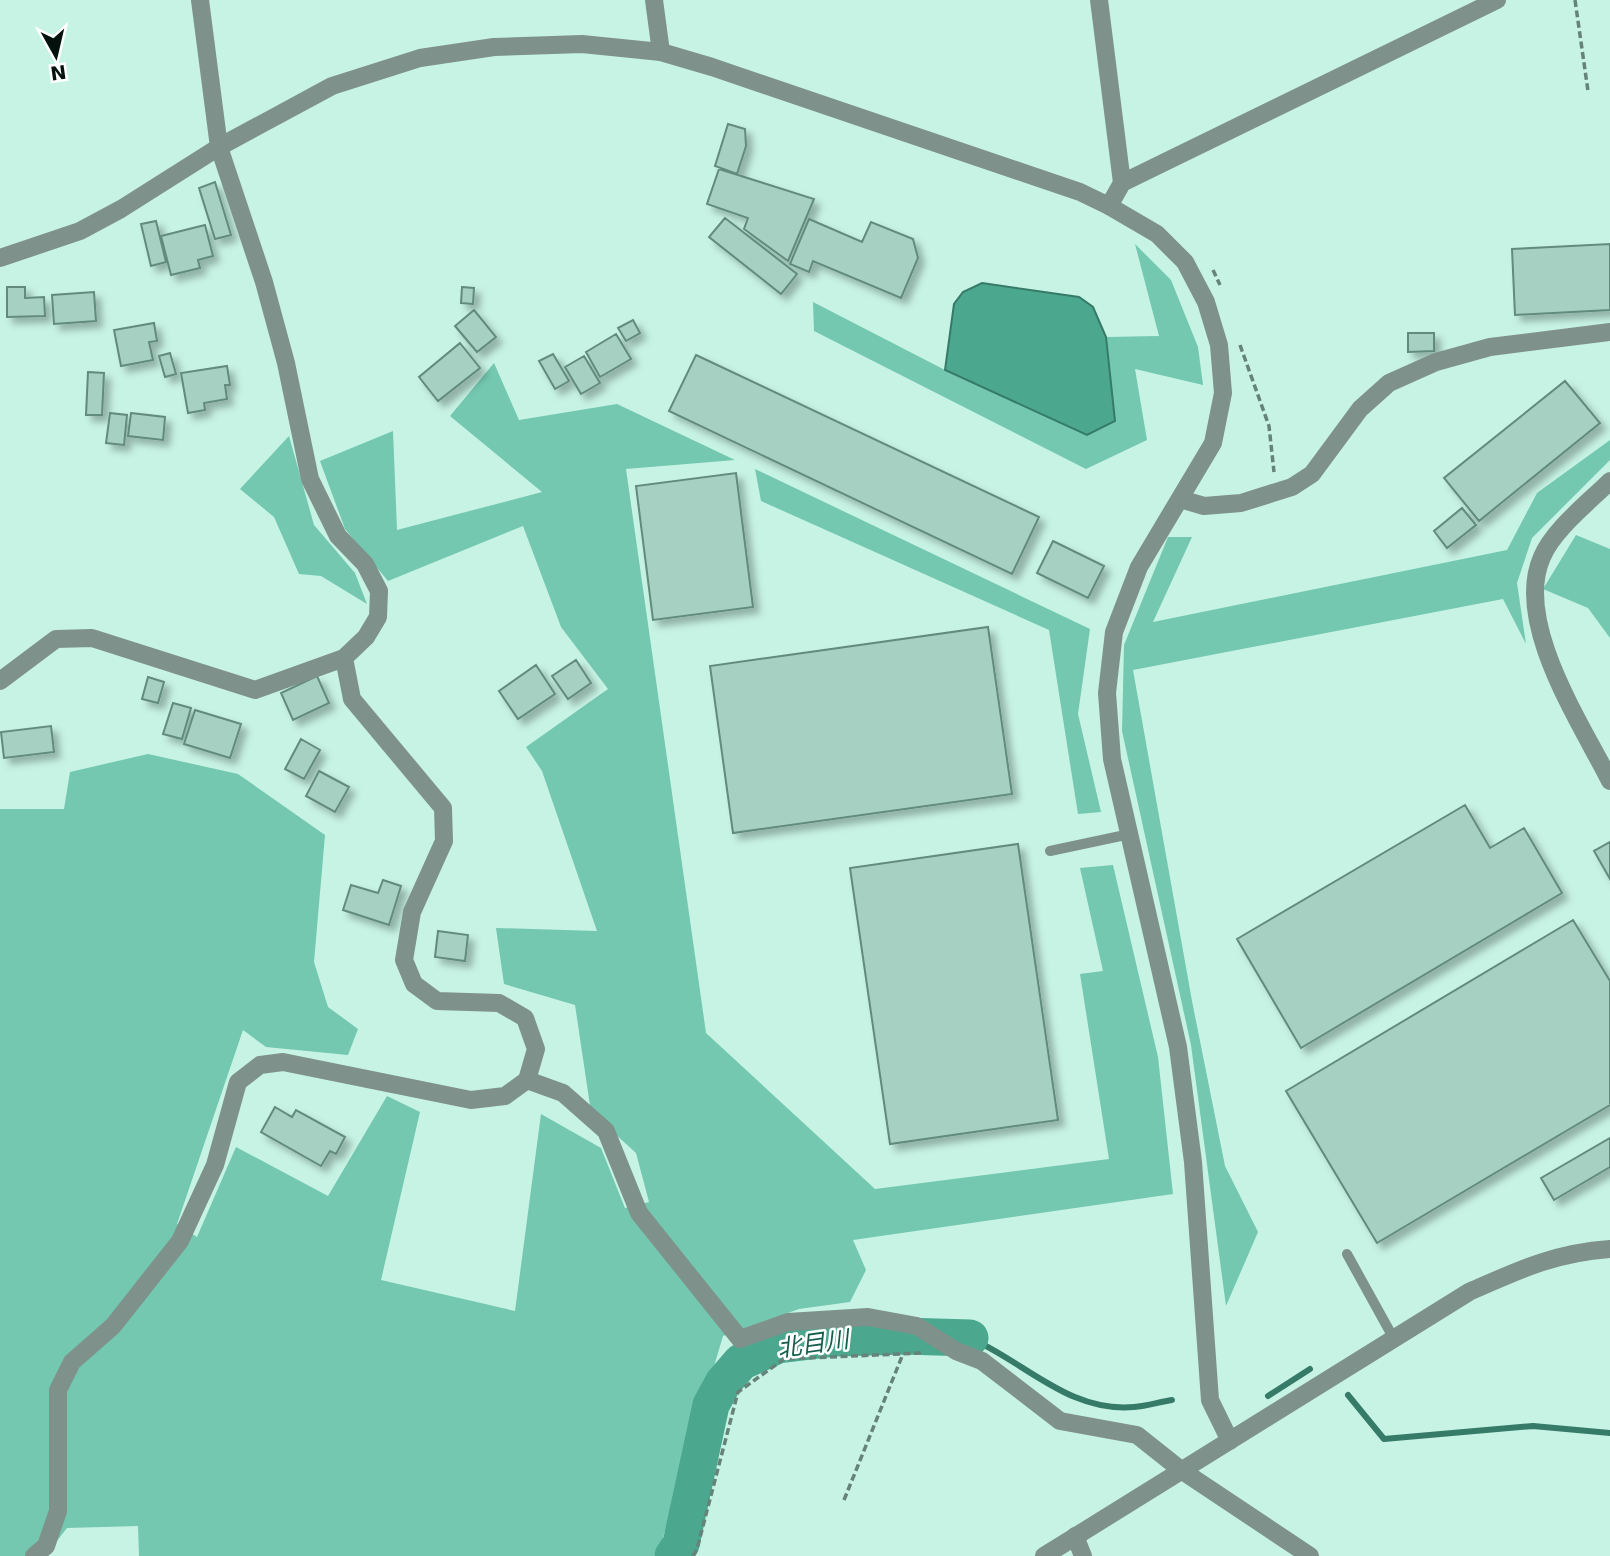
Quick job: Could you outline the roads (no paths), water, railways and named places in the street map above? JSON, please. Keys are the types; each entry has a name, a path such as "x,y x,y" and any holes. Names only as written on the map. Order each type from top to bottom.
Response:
{"street":[{"path":"0,681 56,639 92,638 254,690 344,658 366,637 379,617 379,591 365,564 338,536 310,479 275,322 219,146 200,0"},
{"path":"653,0 661,52"},
{"path":"1099,0 1122,183"},
{"path":"1109,206 1122,183 1497,0"},
{"path":"0,258 80,231 121,209 219,146 332,86 420,58 494,47 582,44 661,52 712,67 1080,192 1157,234 1185,262 1206,302 1219,345 1223,393 1213,443 1139,568 1114,632 1107,693 1112,759 1178,1047 1193,1162 1210,1400 1230,1441"},
{"path":"1180,499 1204,506 1241,503 1292,488 1312,474 1360,409 1389,383 1436,362 1490,347 1610,332"},
{"path":"1610,481 1559,533 1542,556 1535,581 1536,617 1546,654 1610,781"},
{"path":"34,1556 46,1546 58,1511 58,1390 72,1362 113,1326 180,1241 215,1165 238,1082 260,1065 283,1062 471,1100 505,1096 527,1080 536,1049 525,1018 499,1003 437,1001 414,985 404,960 412,912 444,841 443,808 352,699 344,658"},
{"path":"527,1080 563,1093 606,1131 639,1213 740,1339 788,1322 868,1317 917,1326 956,1351 982,1361 1060,1421 1137,1435 1181,1470 1310,1556"},
{"path":"1044,1556 1469,1292 1534,1263 1580,1251 1610,1249"},
{"path":"1075,1536 1083,1556"}],"lane":[{"path":"1050,850 1130,834"},
{"path":"1347,1254 1394,1339"}],"waterway":[{"name":"北目川","path":"673,1556 681,1544 711,1405 723,1383 741,1362 778,1345 836,1338 970,1338"},
{"path":"970,1338 1048,1384 1089,1402 1111,1407 1134,1407 1172,1400"},
{"path":"1268,1396 1310,1369"},
{"path":"1348,1395 1384,1439 1533,1426 1610,1433"}]}
